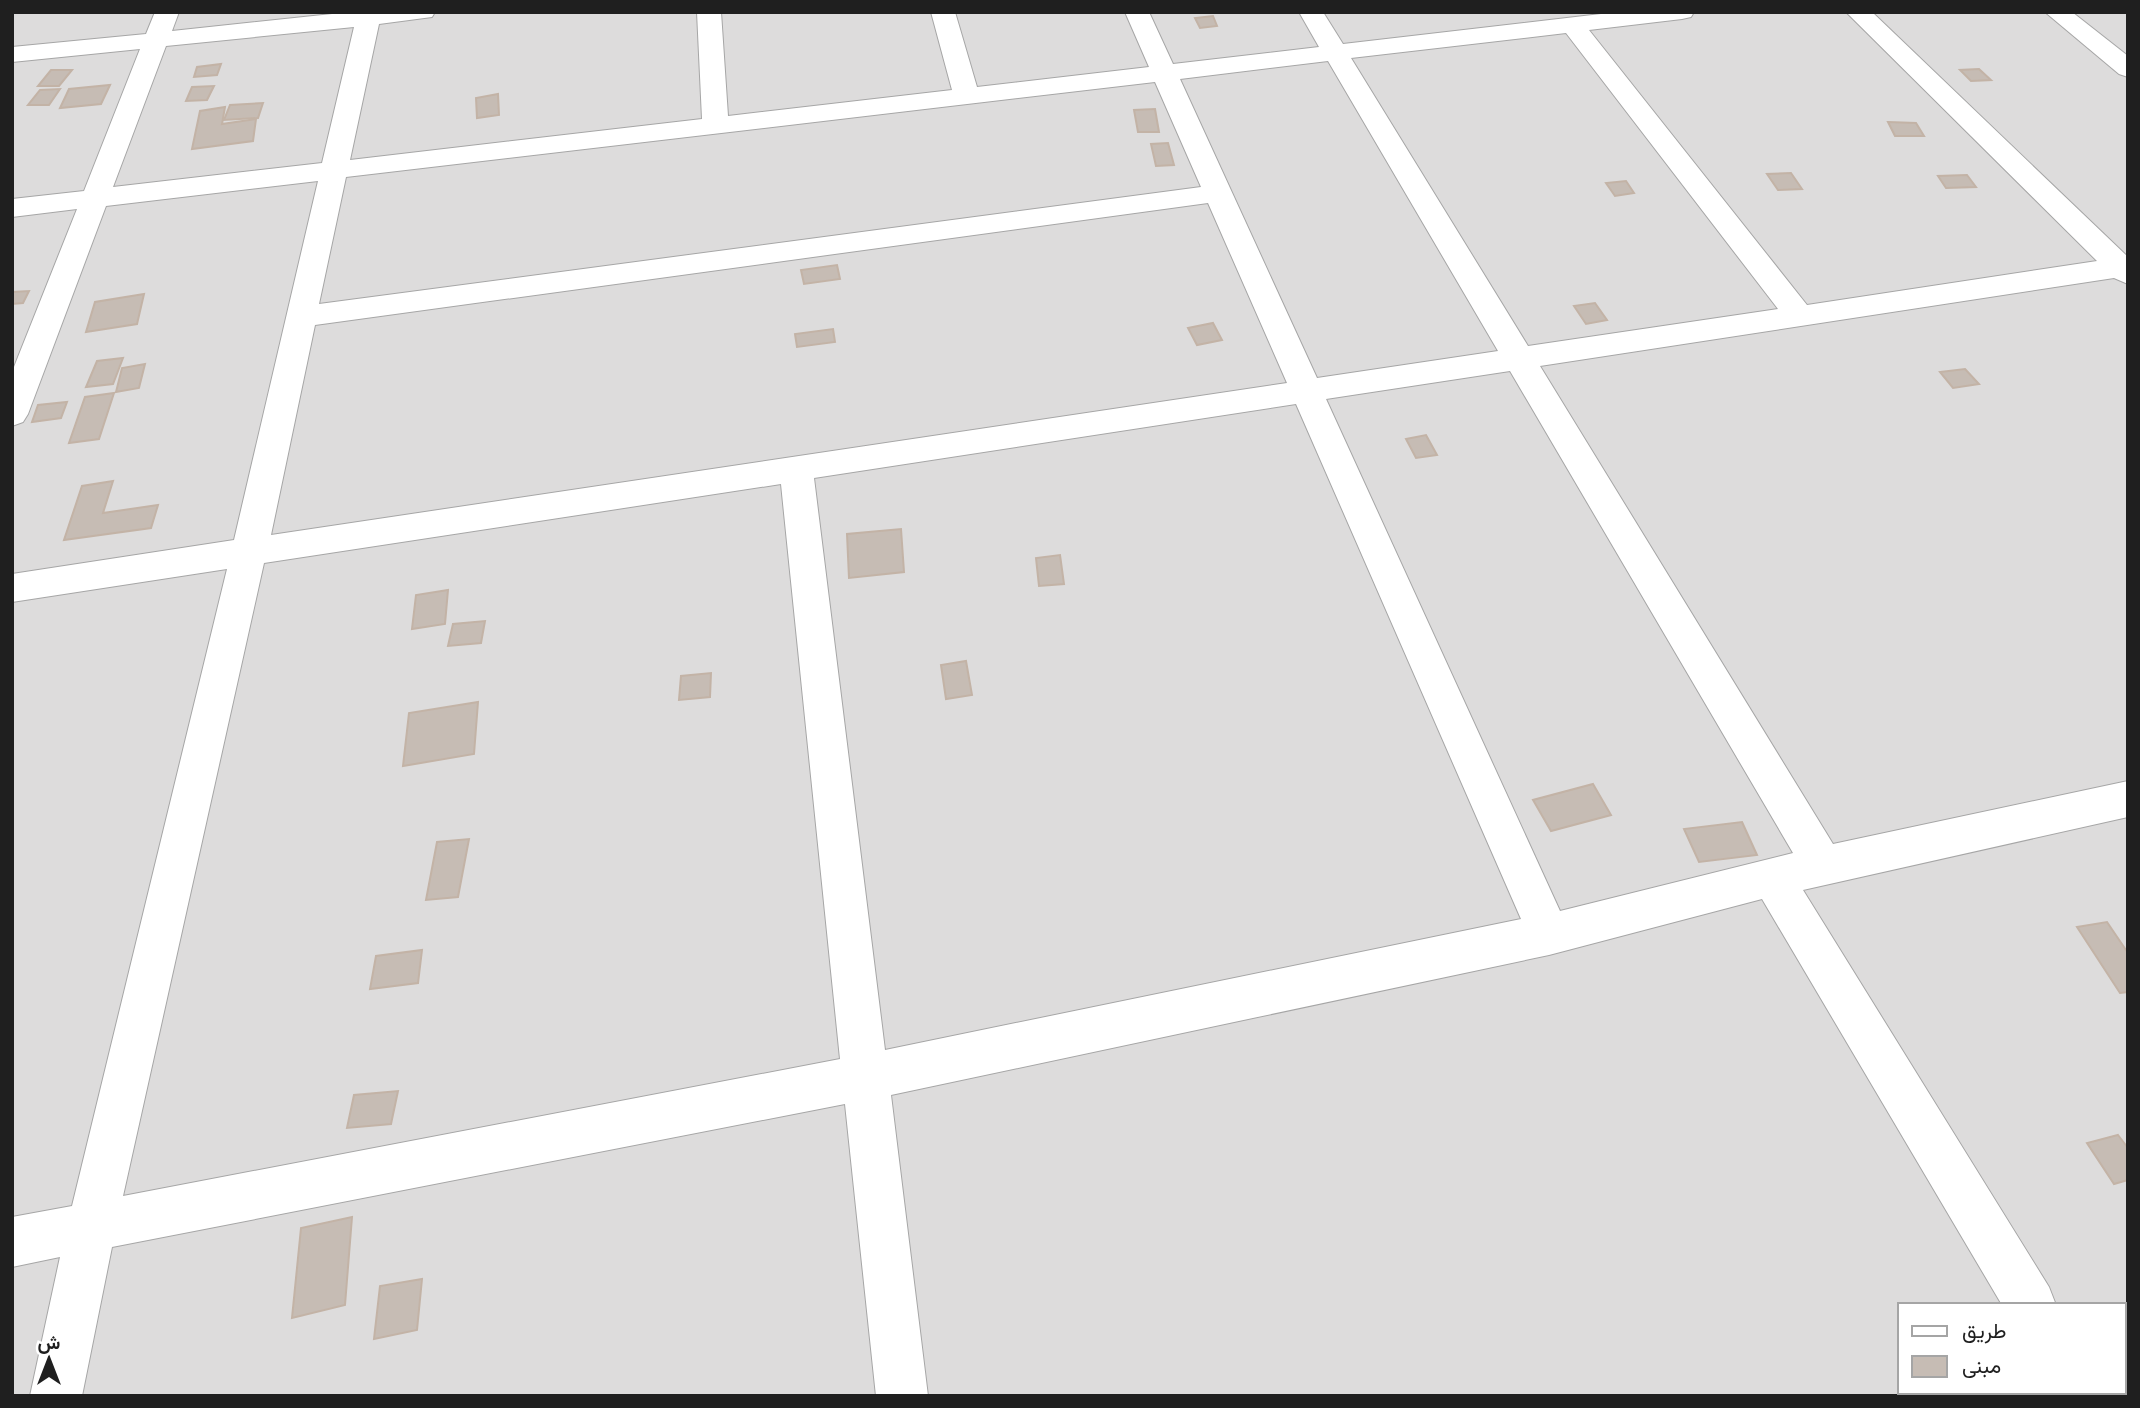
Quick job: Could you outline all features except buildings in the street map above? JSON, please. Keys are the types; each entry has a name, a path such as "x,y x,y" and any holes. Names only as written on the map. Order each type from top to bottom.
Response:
{"street":[{"path":"12,414 167,12"},
{"path":"12,55 368,15 424,12"},
{"path":"709,12 715,125"},
{"path":"943,12 967,95"},
{"path":"1137,12 1549,934"},
{"path":"1311,12 1823,866"},
{"path":"12,208 1165,74 1572,25 1604,17 1682,12"},
{"path":"1858,12 2125,269"},
{"path":"2057,12 2128,69"},
{"path":"56,1396 92,1226 249,553 368,15"},
{"path":"1572,25 1800,317"},
{"path":"301,317 1218,193"},
{"path":"12,588 2125,269"},
{"path":"796,469 902,1396"},
{"path":"12,1242 865,1077 1549,934 1772,877 2128,799"},
{"path":"1772,877 2030,1303"}],"shaded area":[{"path":"12,12 2128,12 2128,1396 12,1396"}]}
